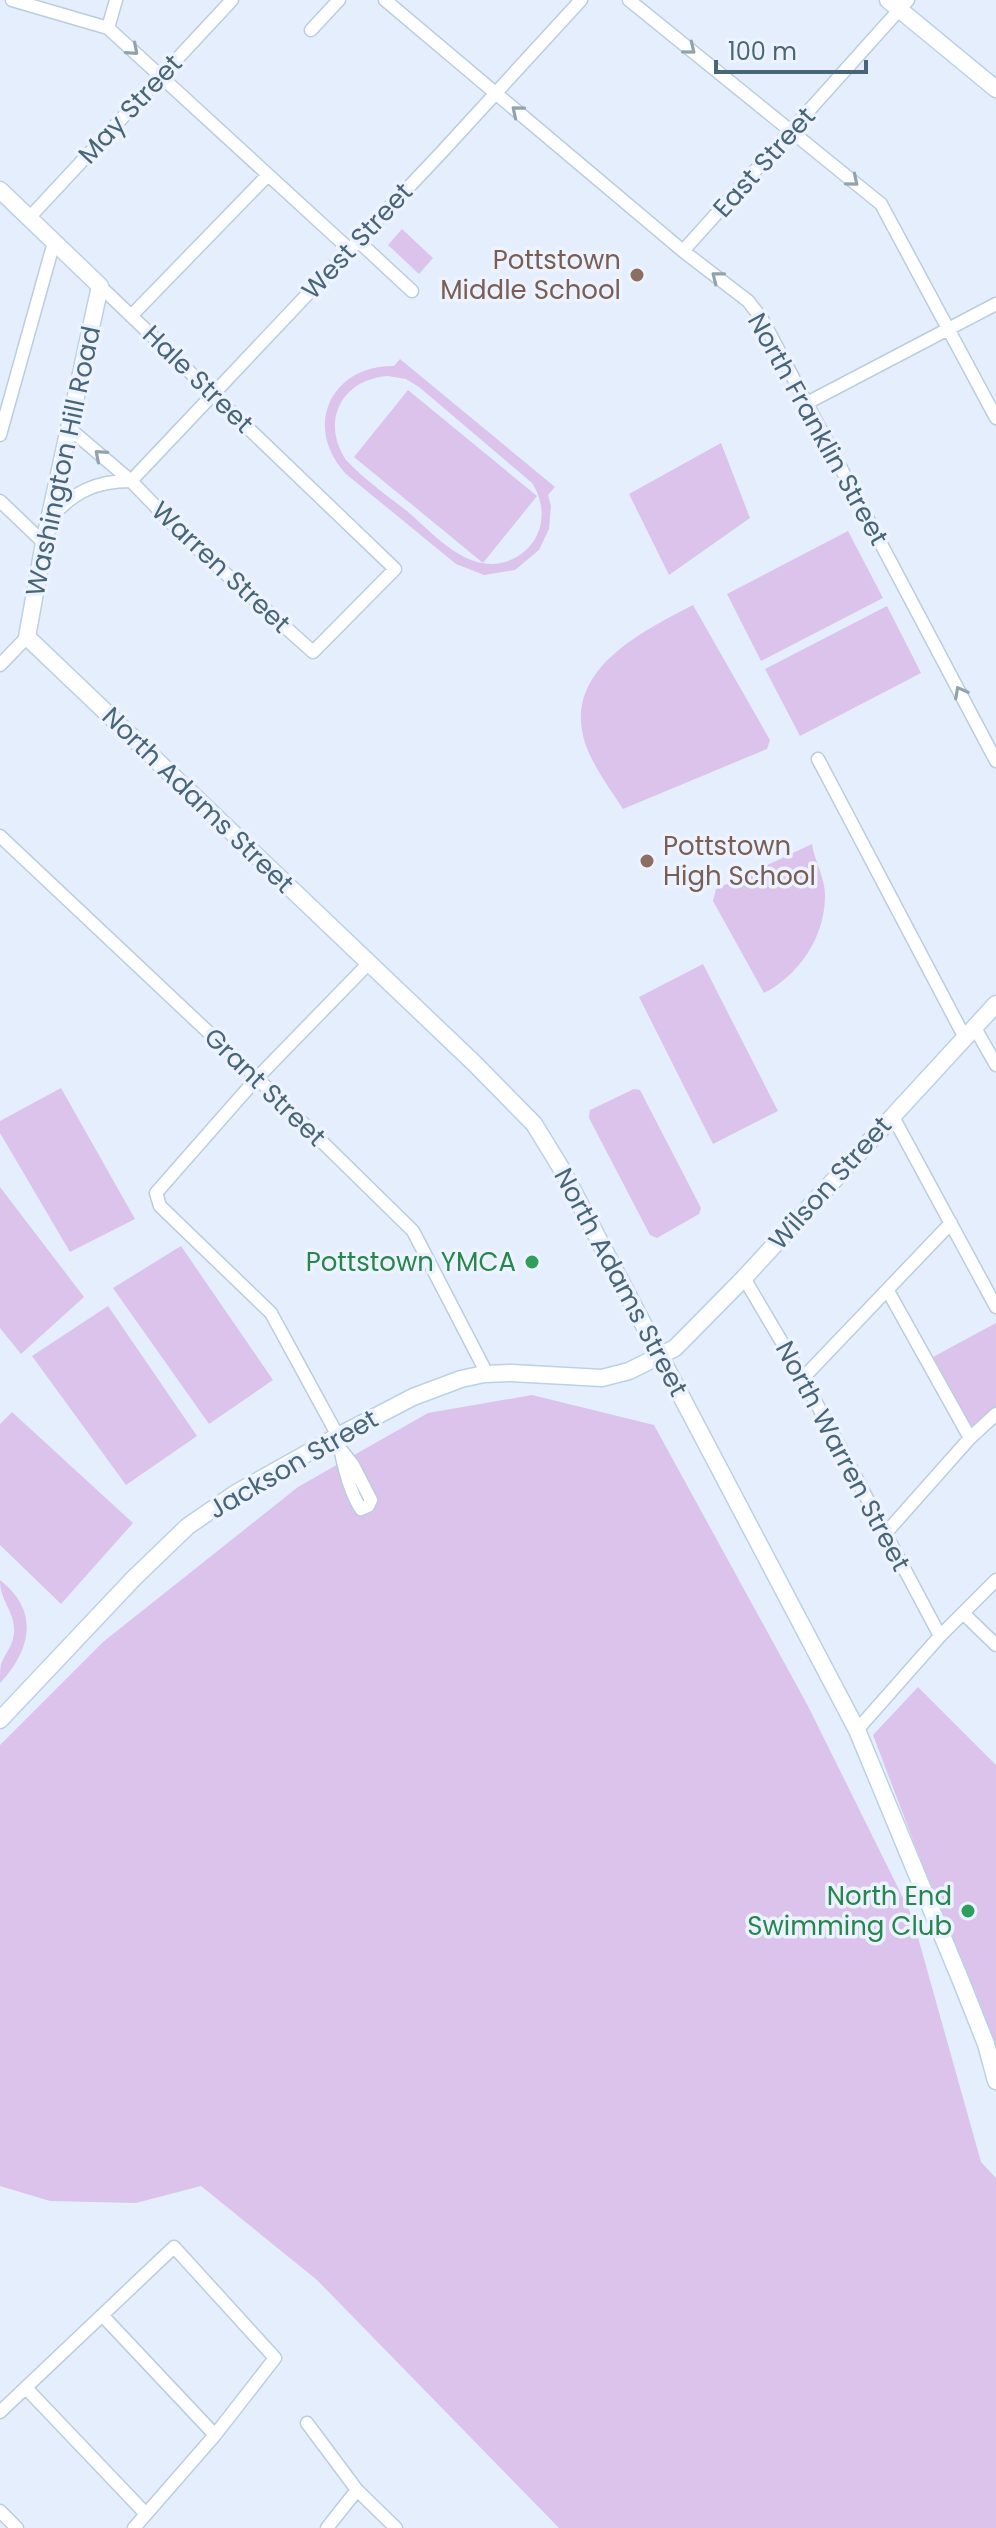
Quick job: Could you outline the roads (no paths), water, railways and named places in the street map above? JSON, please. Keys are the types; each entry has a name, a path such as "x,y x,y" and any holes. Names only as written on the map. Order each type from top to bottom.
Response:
{"street":[{"path":"12,0 108,28 267,176 412,291"},
{"path":"108,28 116,0"},
{"name":"May Street","path":"29,218 232,0"},
{"path":"311,30 339,0"},
{"name":"North Franklin Street","path":"385,0 683,251 748,301 762,319 996,761"},
{"name":"West Street","path":"131,481 581,0"},
{"path":"629,0 881,204 996,418"},
{"path":"899,3 996,89"},
{"name":"East Street","path":"683,251 793,131 899,3"},
{"path":"131,316 267,176"},
{"name":"Hale Street","path":"0,190 395,569 313,652"},
{"path":"0,435 54,242"},
{"name":"Washington Hill Road","path":"27,637 44,543 100,286"},
{"path":"807,403 996,304"},
{"name":"Warren Street","path":"70,429 131,481 188,540 313,652"},
{"name":"Warren Street","path":"49,519 81,490 101,483 131,481"},
{"path":"0,501 44,543"},
{"path":"0,665 27,637"},
{"name":"North Adams Street","path":"27,637 483,1071 541,1133 857,1730 969,2001 996,2081"},
{"path":"818,759 970,1033 996,1065"},
{"name":"Grant Street","path":"0,836 257,1078 413,1231 483,1366 484,1374"},
{"path":"339,1443 271,1313 160,1206 156,1193 257,1078 368,964"},
{"name":"Wilson Street","path":"660,1357 675,1348 744,1278 996,1004"},
{"path":"892,1115 996,1307"},
{"path":"803,1378 951,1223"},
{"name":"North Warren Street","path":"744,1278 803,1378 940,1636"},
{"path":"888,1291 970,1438"},
{"name":"Jackson Street","path":"0,1720 134,1578 188,1526 236,1493 339,1443 436,1387 484,1374 592,1379 629,1371 660,1357"},
{"path":"884,1535 970,1438 996,1414"},
{"path":"857,1730 940,1636 996,1580"},
{"path":"963,1613 996,1645"},
{"path":"0,2412 174,2247 275,2358 215,2435 134,2528"},
{"path":"102,2315 215,2435"},
{"path":"26,2388 146,2514"},
{"path":"307,2423 357,2490 396,2528"},
{"path":"327,2528 357,2490"},
{"path":"0,2511 17,2528"}],"place":[{"name":"Pottstown Middle School","path":"637,275"},
{"name":"Pottstown High School","path":"647,861"},
{"name":"Pottstown YMCA","path":"532,1262"},
{"name":"North End Swimming Club","path":"968,1911"}]}
